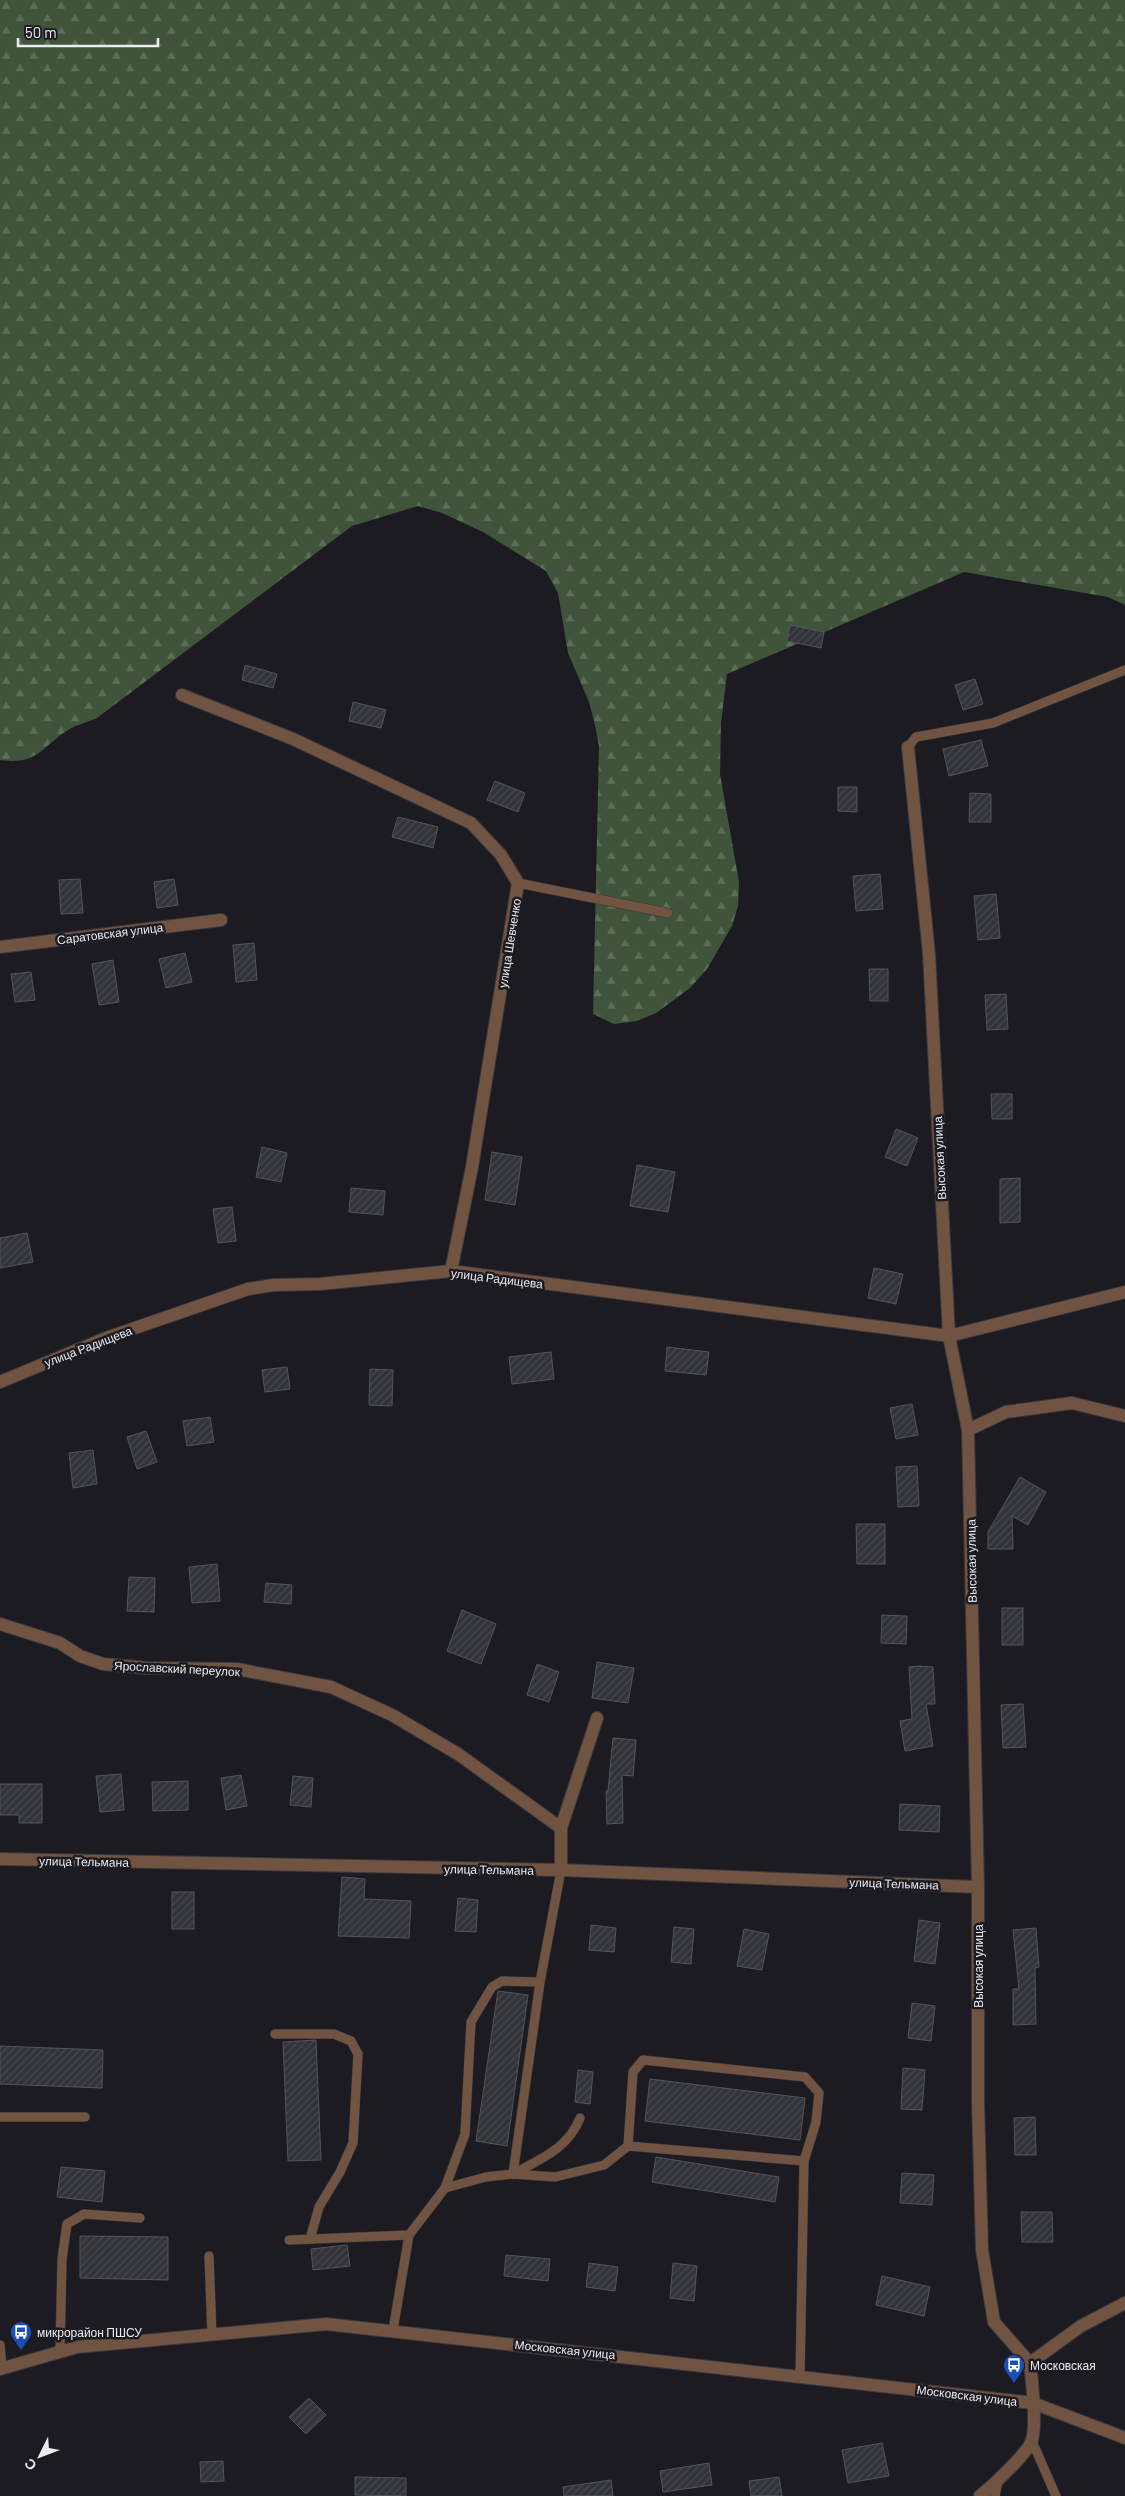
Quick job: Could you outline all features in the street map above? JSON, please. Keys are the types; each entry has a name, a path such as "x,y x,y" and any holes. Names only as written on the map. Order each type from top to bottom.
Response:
{"street":[{"name":"улица Шевченко","path":"182,696 293,739 471,823 501,855 518,883 472,1167 451,1271"},
{"name":"Высокая улица","path":"908,747 928,954 949,1336 968,1430 978,1886 978,2102 982,2250 994,2322 1030,2363"},
{"name":"Саратовская улица","path":"0,947 221,920"},
{"name":"улица Радищева","path":"0,1382 106,1338 248,1289 451,1271 949,1336"},
{"path":"949,1336 1125,1292"},
{"path":"968,1430 1006,1412 1072,1403 1125,1416"},
{"name":"Ярославский переулок","path":"0,1624 60,1643 80,1656 103,1664 147,1668 237,1669 331,1687 392,1715 458,1754 561,1828"},
{"path":"561,1870 561,1828 597,1718"},
{"name":"улица Тельмана","path":"0,1859 561,1870 978,1886"},
{"path":"980,2496 998,2482 1032,2441 1034,2403 1030,2363 1081,2326 1125,2303"},
{"name":"Московская улица","path":"1,2369 77,2347 326,2324 1034,2403 1125,2438"}],"lane":[{"path":"908,747 916,737 993,723 1125,670"},
{"path":"518,883 668,913"},
{"path":"513,2174 540,1982 561,1870"},
{"path":"393,2330 409,2235 445,2188 465,2134 471,2022 492,1987 502,1980 540,1982"},
{"path":"275,2034 334,2034 352,2041 358,2054 353,2143 340,2172 318,2207 310,2239"},
{"path":"628,2146 633,2072 639,2063 649,2059 805,2077 819,2093 816,2122 804,2161 800,2376"},
{"path":"0,2117 85,2117"},
{"path":"513,2174 560,2148 575,2131 580,2118"},
{"path":"445,2188 486,2177 513,2174 555,2177 604,2165 628,2146 804,2161"},
{"path":"60,2352 62,2260 67,2224 84,2214 140,2218"},
{"path":"289,2240 409,2235"},
{"path":"209,2256 212,2334"},
{"path":"0,2346 1,2369"},
{"path":"1032,2441 1056,2496"},
{"path":"995,2496 998,2482"}],"green space":[{"path":"0,0 1125,0 1125,605 1108,597 964,572 727,674 721,723 720,774 739,882 738,906 732,926 707,969 690,988 656,1013 637,1021 614,1024 593,1014 599,746 589,702 568,653 558,593 546,571 483,532 442,513 418,506 352,526 97,718 68,730 38,754 23,760 0,760"}],"building":[{"path":"790,625 824,632 821,648 787,641"},
{"path":"245,665 277,674 273,688 242,680"},
{"path":"975,679 983,704 963,710 955,685"},
{"path":"353,702 386,710 381,728 349,721"},
{"path":"981,740 988,766 949,776 943,749"},
{"path":"495,781 525,793 518,812 487,800"},
{"path":"838,787 857,787 857,812 838,811"},
{"path":"970,793 991,794 991,822 969,822"},
{"path":"398,817 438,827 433,848 392,837"},
{"path":"880,874 883,909 856,911 853,876"},
{"path":"80,879 83,913 61,914 59,880"},
{"path":"174,879 178,905 157,908 154,882"},
{"path":"996,894 1000,938 978,940 974,896"},
{"path":"254,943 257,980 236,982 233,945"},
{"path":"185,953 192,982 166,988 159,959"},
{"path":"113,960 119,1002 99,1005 92,964"},
{"path":"869,969 888,969 888,1001 870,1001"},
{"path":"31,972 35,1000 15,1002 11,974"},
{"path":"1006,994 1008,1029 987,1030 985,995"},
{"path":"991,1094 1012,1094 1012,1119 992,1119"},
{"path":"896,1129 918,1138 907,1166 885,1157"},
{"path":"262,1147 287,1153 281,1182 256,1177"},
{"path":"492,1152 522,1157 515,1205 485,1200"},
{"path":"637,1165 675,1172 668,1212 630,1206"},
{"path":"1020,1178 1020,1222 1000,1223 1000,1179"},
{"path":"351,1188 385,1191 383,1215 349,1212"},
{"path":"232,1207 236,1241 218,1243 213,1209"},
{"path":"27,1233 33,1262 0,1268 0,1238"},
{"path":"874,1268 903,1274 896,1304 868,1298"},
{"path":"667,1347 709,1352 706,1375 665,1371"},
{"path":"551,1352 554,1379 512,1384 509,1357"},
{"path":"287,1367 290,1389 265,1392 262,1370"},
{"path":"370,1369 393,1370 392,1406 369,1405"},
{"path":"912,1404 918,1435 896,1439 890,1408"},
{"path":"210,1417 214,1442 187,1446 183,1421"},
{"path":"146,1431 157,1462 137,1469 127,1437"},
{"path":"93,1450 97,1484 73,1488 69,1453"},
{"path":"917,1466 919,1506 898,1507 896,1467"},
{"path":"1020,1477 1046,1492 1028,1525 1012,1516 1013,1549 988,1549 988,1532"},
{"path":"856,1524 885,1524 885,1564 857,1564"},
{"path":"217,1564 220,1601 192,1603 189,1567"},
{"path":"129,1577 155,1578 154,1612 127,1611"},
{"path":"266,1583 292,1585 291,1604 264,1602"},
{"path":"1002,1608 1023,1608 1023,1645 1002,1645"},
{"path":"462,1610 496,1624 481,1664 447,1651"},
{"path":"882,1615 907,1616 906,1644 881,1643"},
{"path":"597,1662 634,1668 628,1703 592,1698"},
{"path":"537,1664 559,1672 549,1702 527,1695"},
{"path":"909,1667 933,1667 935,1704 926,1704 933,1746 905,1751 900,1721 912,1719"},
{"path":"1023,1704 1026,1747 1003,1748 1001,1705"},
{"path":"613,1738 636,1740 633,1776 622,1775 623,1823 607,1824 606,1791 608,1791"},
{"path":"121,1774 124,1810 100,1812 96,1776"},
{"path":"241,1775 247,1806 226,1810 221,1778"},
{"path":"293,1776 313,1778 311,1807 290,1805"},
{"path":"188,1781 188,1810 153,1811 152,1782"},
{"path":"0,1784 42,1784 42,1823 19,1823 19,1815 0,1815"},
{"path":"900,1804 940,1806 939,1832 899,1830"},
{"path":"342,1877 365,1879 364,1899 411,1901 409,1938 338,1936"},
{"path":"172,1892 194,1892 194,1929 172,1929"},
{"path":"458,1898 478,1900 476,1932 455,1931"},
{"path":"919,1920 940,1923 935,1964 914,1961"},
{"path":"591,1925 616,1928 614,1952 589,1950"},
{"path":"674,1927 694,1929 691,1964 671,1962"},
{"path":"1036,1928 1039,1967 1035,1968 1036,2024 1013,2025 1013,1989 1019,1989 1013,1930"},
{"path":"744,1929 769,1934 762,1970 737,1966"},
{"path":"498,1991 528,1995 507,2146 476,2141"},
{"path":"912,2003 935,2006 931,2041 908,2038"},
{"path":"316,2040 321,2160 288,2161 283,2042"},
{"path":"0,2046 103,2050 102,2088 0,2084"},
{"path":"903,2068 925,2070 922,2110 901,2109"},
{"path":"578,2070 593,2072 590,2104 575,2102"},
{"path":"650,2079 805,2098 800,2140 645,2121"},
{"path":"1035,2117 1036,2155 1015,2155 1014,2118"},
{"path":"656,2157 779,2177 775,2202 652,2182"},
{"path":"61,2167 105,2171 102,2202 57,2197"},
{"path":"902,2173 934,2175 932,2205 900,2203"},
{"path":"1021,2212 1052,2212 1053,2242 1022,2242"},
{"path":"80,2236 168,2237 168,2280 80,2278"},
{"path":"347,2245 350,2266 313,2270 311,2249"},
{"path":"506,2255 550,2259 548,2281 504,2276"},
{"path":"589,2263 618,2267 615,2291 586,2287"},
{"path":"673,2263 697,2266 694,2301 670,2298"},
{"path":"882,2276 930,2287 924,2316 876,2305"},
{"path":"309,2398 326,2415 306,2434 289,2417"},
{"path":"882,2443 889,2476 848,2483 842,2450"},
{"path":"223,2461 224,2481 201,2482 200,2462"},
{"path":"709,2463 712,2485 663,2492 660,2471"},
{"path":"355,2477 406,2478 406,2496 355,2495"},
{"path":"779,2477 782,2496 751,2496 749,2481"},
{"path":"611,2480 613,2496 564,2496 563,2487"}],"place":[{"name":"микрорайон ПШСУ","path":"21,2351"},
{"name":"Московская","path":"1014,2384"}]}
